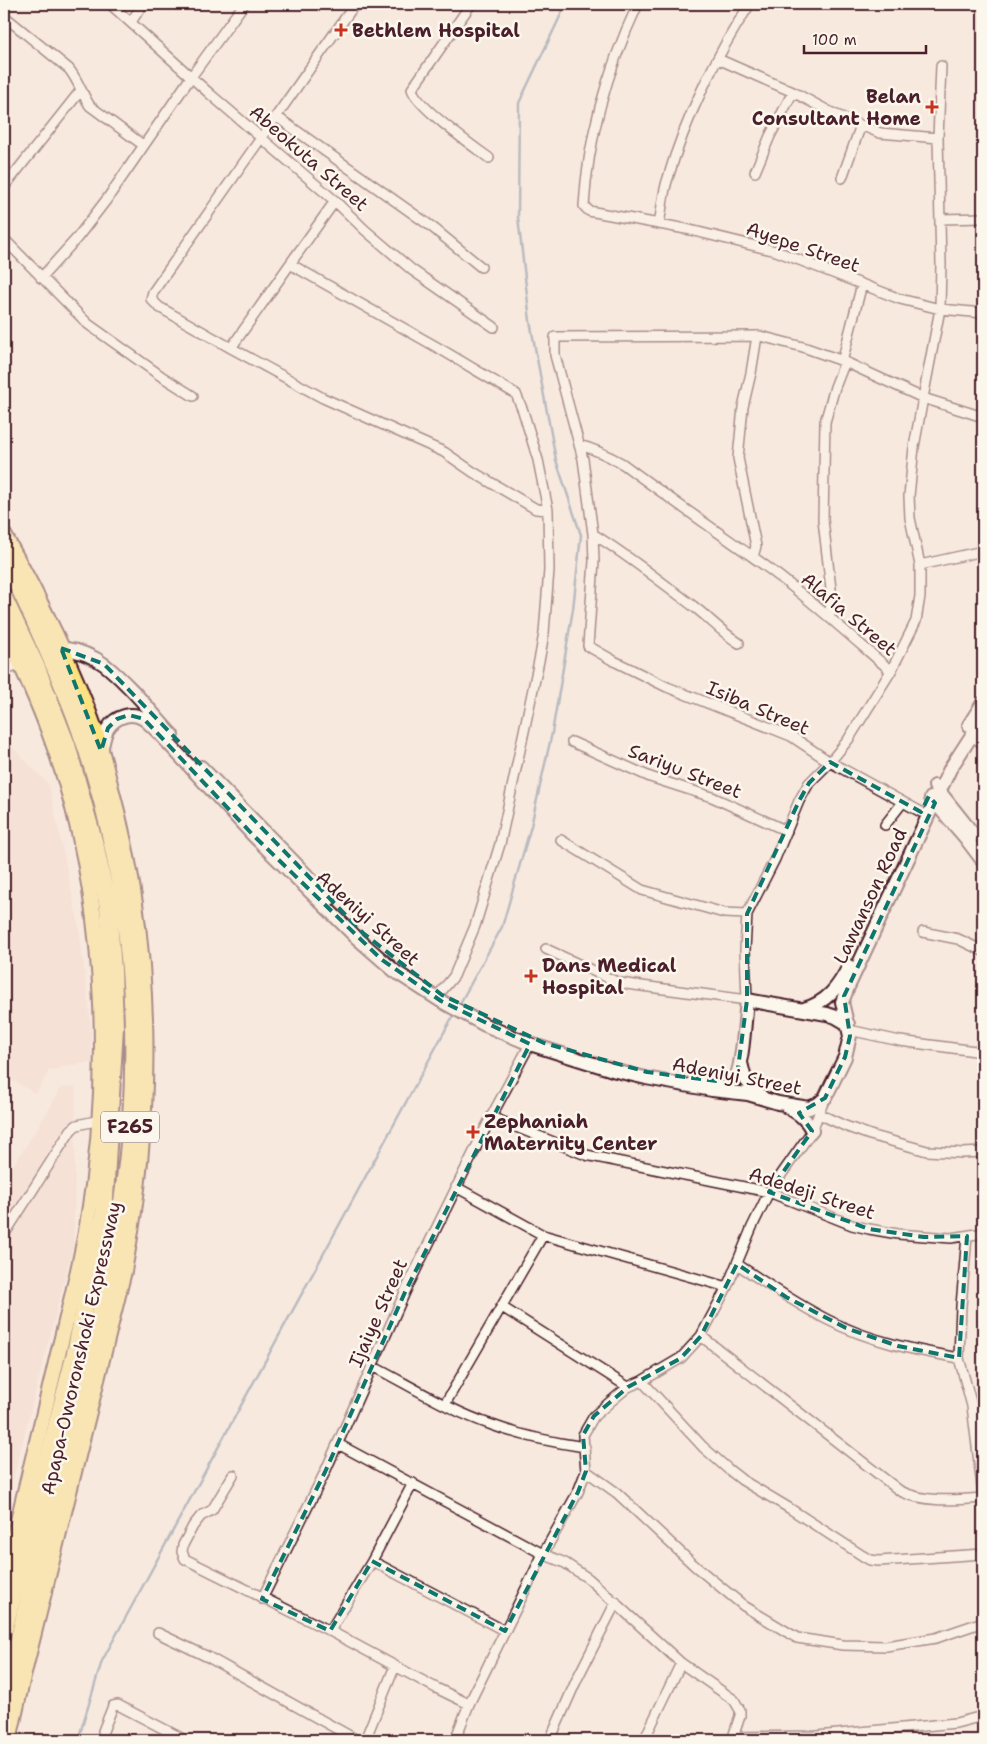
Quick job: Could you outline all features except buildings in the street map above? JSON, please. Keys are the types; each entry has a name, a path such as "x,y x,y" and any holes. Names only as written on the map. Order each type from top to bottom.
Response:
{"highway":[{"name":"Apapa-Oworonshoki Expressway","path":"4,560 55,667 81,732 98,790 122,902 130,968 133,1026 132,1091 124,1191 111,1270 4,1702"},
{"name":"Apapa-Oworonshoki Expressway","path":"4,598 37,668 67,745 96,848 108,907 116,1027 104,1214 75,1354 4,1630"}],"main road":[{"name":"Apapa-Oworonshoki Expressway","path":"4,535 38,598 61,648 77,684 102,751 132,876 141,946 146,1071 138,1180 132,1229 124,1270 9,1740"},
{"name":"Apapa-Oworonshoki Expressway","path":"4,628 49,732 68,792 82,846 97,957 102,1051 100,1120 87,1227 4,1579"}],"street":[{"name":"Abeokuta Street","path":"110,4 412,270 494,327"},
{"path":"131,22 143,4"},
{"path":"41,278 77,238 107,199 191,76 244,4"},
{"path":"355,4 277,117 230,179 151,296 153,302 231,348 323,398 444,452 536,510 548,510"},
{"path":"471,4 412,89 413,95 429,110 489,158"},
{"name":"Ayepe Street","path":"638,4 603,91 587,172 584,206 589,211 659,224 776,251 900,299 940,309 983,312"},
{"path":"659,224 667,180 690,118 718,59 750,4"},
{"path":"4,16 76,77 90,106 143,145"},
{"path":"718,59 793,92 834,114 880,133 938,138"},
{"name":"Alafia Street","path":"579,445 607,455 623,464 729,542 753,557 830,618 891,671 916,621 920,596 920,565 910,518 910,496 914,447 940,309 941,264 938,138 940,66"},
{"path":"4,187 81,90"},
{"path":"755,172 770,136 793,92"},
{"path":"277,117 432,227 481,267"},
{"path":"842,178 861,125"},
{"path":"231,348 335,201"},
{"path":"940,219 983,218"},
{"path":"4,239 88,324 193,396"},
{"path":"290,264 516,394 538,460 548,510 548,570 544,633 500,844 474,926 454,976 441,997"},
{"path":"830,618 831,589 824,520 825,422 844,364 843,358 862,284"},
{"path":"753,557 756,546 738,458 743,408 757,336"},
{"path":"739,643 611,545 593,534 583,459 555,355 555,337 757,336 802,347 843,361 923,398 983,417"},
{"name":"Isiba Street","path":"593,534 594,561 588,646 667,688 791,736 830,762 922,812"},
{"path":"920,565 983,551"},
{"name":"Adeniyi Street","path":"61,648 76,650 104,664 363,933 391,958 441,997"},
{"path":"4,670 21,665"},
{"path":"764,1098 744,1076 741,1061 747,1000 745,950 747,914 809,783 830,762 864,715 891,671"},
{"name":"Lawanson Road","path":"825,1098 845,1057 849,1042 843,1007 844,996 957,743 983,704"},
{"name":"Adeniyi Street","path":"102,751 108,728 117,719 129,715 144,719 253,835 357,938 396,972 530,1044 631,1075 712,1090 748,1094 778,1103 809,1108 825,1098"},
{"name":"Lawanson Road","path":"935,794 983,718"},
{"path":"971,735 983,744"},
{"name":"Sariyu Street","path":"572,742 650,778 712,797 786,831"},
{"path":"801,1010 828,997 846,973 922,812 935,794"},
{"path":"935,794 983,847"},
{"path":"935,794 983,861"},
{"path":"885,825 903,802"},
{"path":"562,840 642,890 724,913 747,914"},
{"path":"923,932 958,938 983,951"},
{"path":"546,948 619,983 747,1000 827,1014 836,1017 848,1028 900,1040 983,1052"},
{"name":"Adeniyi Street","path":"486,1022 544,1043 615,1065 695,1080 730,1081 737,1076 741,1061"},
{"name":"Ijaiye Street","path":"262,1599 338,1444 406,1290 491,1117 530,1044"},
{"path":"455,1740 469,1704 543,1554 578,1492 586,1471 583,1435 594,1416 628,1387 642,1381 680,1358 701,1336 727,1287 752,1226 769,1192 812,1131 825,1098"},
{"path":"778,1103 797,1112 809,1124 812,1131"},
{"name":"Adeniyi Street","path":"819,1114 870,1135 927,1151 983,1152"},
{"name":"Adedeji Street","path":"491,1117 586,1155 769,1192 852,1225 898,1234 951,1238 983,1233"},
{"path":"4,1234 71,1130 77,1125 100,1120"},
{"path":"456,1187 543,1235 727,1287"},
{"path":"445,1404 543,1235"},
{"path":"701,1336 900,1491 917,1498 929,1499 983,1496 972,1406 959,1358 967,1236"},
{"path":"737,1264 786,1297 829,1321 898,1346 959,1358"},
{"path":"502,1307 628,1387"},
{"path":"372,1366 445,1404 492,1425 565,1444 585,1447"},
{"path":"642,1381 690,1434 742,1480 870,1560 983,1554"},
{"path":"338,1444 590,1579 681,1663 734,1700 740,1710 740,1716 732,1739 817,1736 956,1723 983,1716"},
{"path":"586,1471 617,1493 695,1566 744,1606 797,1638 843,1645 886,1646 936,1638 983,1622"},
{"path":"233,1475 212,1510 201,1516 192,1526 183,1546 182,1552 185,1559 262,1599 330,1631 469,1704"},
{"path":"330,1631 372,1561 413,1484"},
{"path":"372,1561 505,1631"},
{"path":"550,1740 577,1679 616,1602"},
{"path":"158,1633 208,1657 357,1740"},
{"path":"644,1740 681,1663"},
{"path":"366,1740 395,1666"},
{"path":"103,1731 113,1706 118,1705 185,1740"}],"highlighted area":[{"path":"61,648 104,664 363,933 442,995 544,1043 647,1072 724,1082 737,1076 747,1000 747,914 799,801 809,783 830,762 921,812 929,796 935,803 844,996 850,1036 845,1057 825,1098 799,1113 812,1131 769,1192 869,1229 924,1237 967,1236 959,1358 898,1346 846,1328 786,1297 737,1264 701,1336 681,1358 628,1387 594,1416 583,1435 586,1471 578,1492 505,1631 372,1561 330,1631 262,1599 325,1472 406,1290 530,1044 441,1001 381,959 253,835 144,719 129,715 117,719 108,728 101,751"}],"shaded area":[{"path":"4,739 49,784 79,926 90,1015 92,1063 71,1065 49,1071 36,1094 4,1076"},
{"path":"76,1086 74,1244 4,1514 4,1180 49,1109 60,1088"}],"waterway":[{"path":"458,1007 502,927 531,826 552,733 573,609 581,535 556,460 530,321 518,217 519,103 566,4"},
{"path":"78,1740 102,1661 454,1014"}],"place":[{"name":"Bethlem Hospital","path":"341,30"},
{"name":"Belan Consultant Home","path":"932,107"},
{"name":"Dans Medical Hospital","path":"531,976"},
{"name":"Zephaniah Maternity Center","path":"473,1132"}]}
